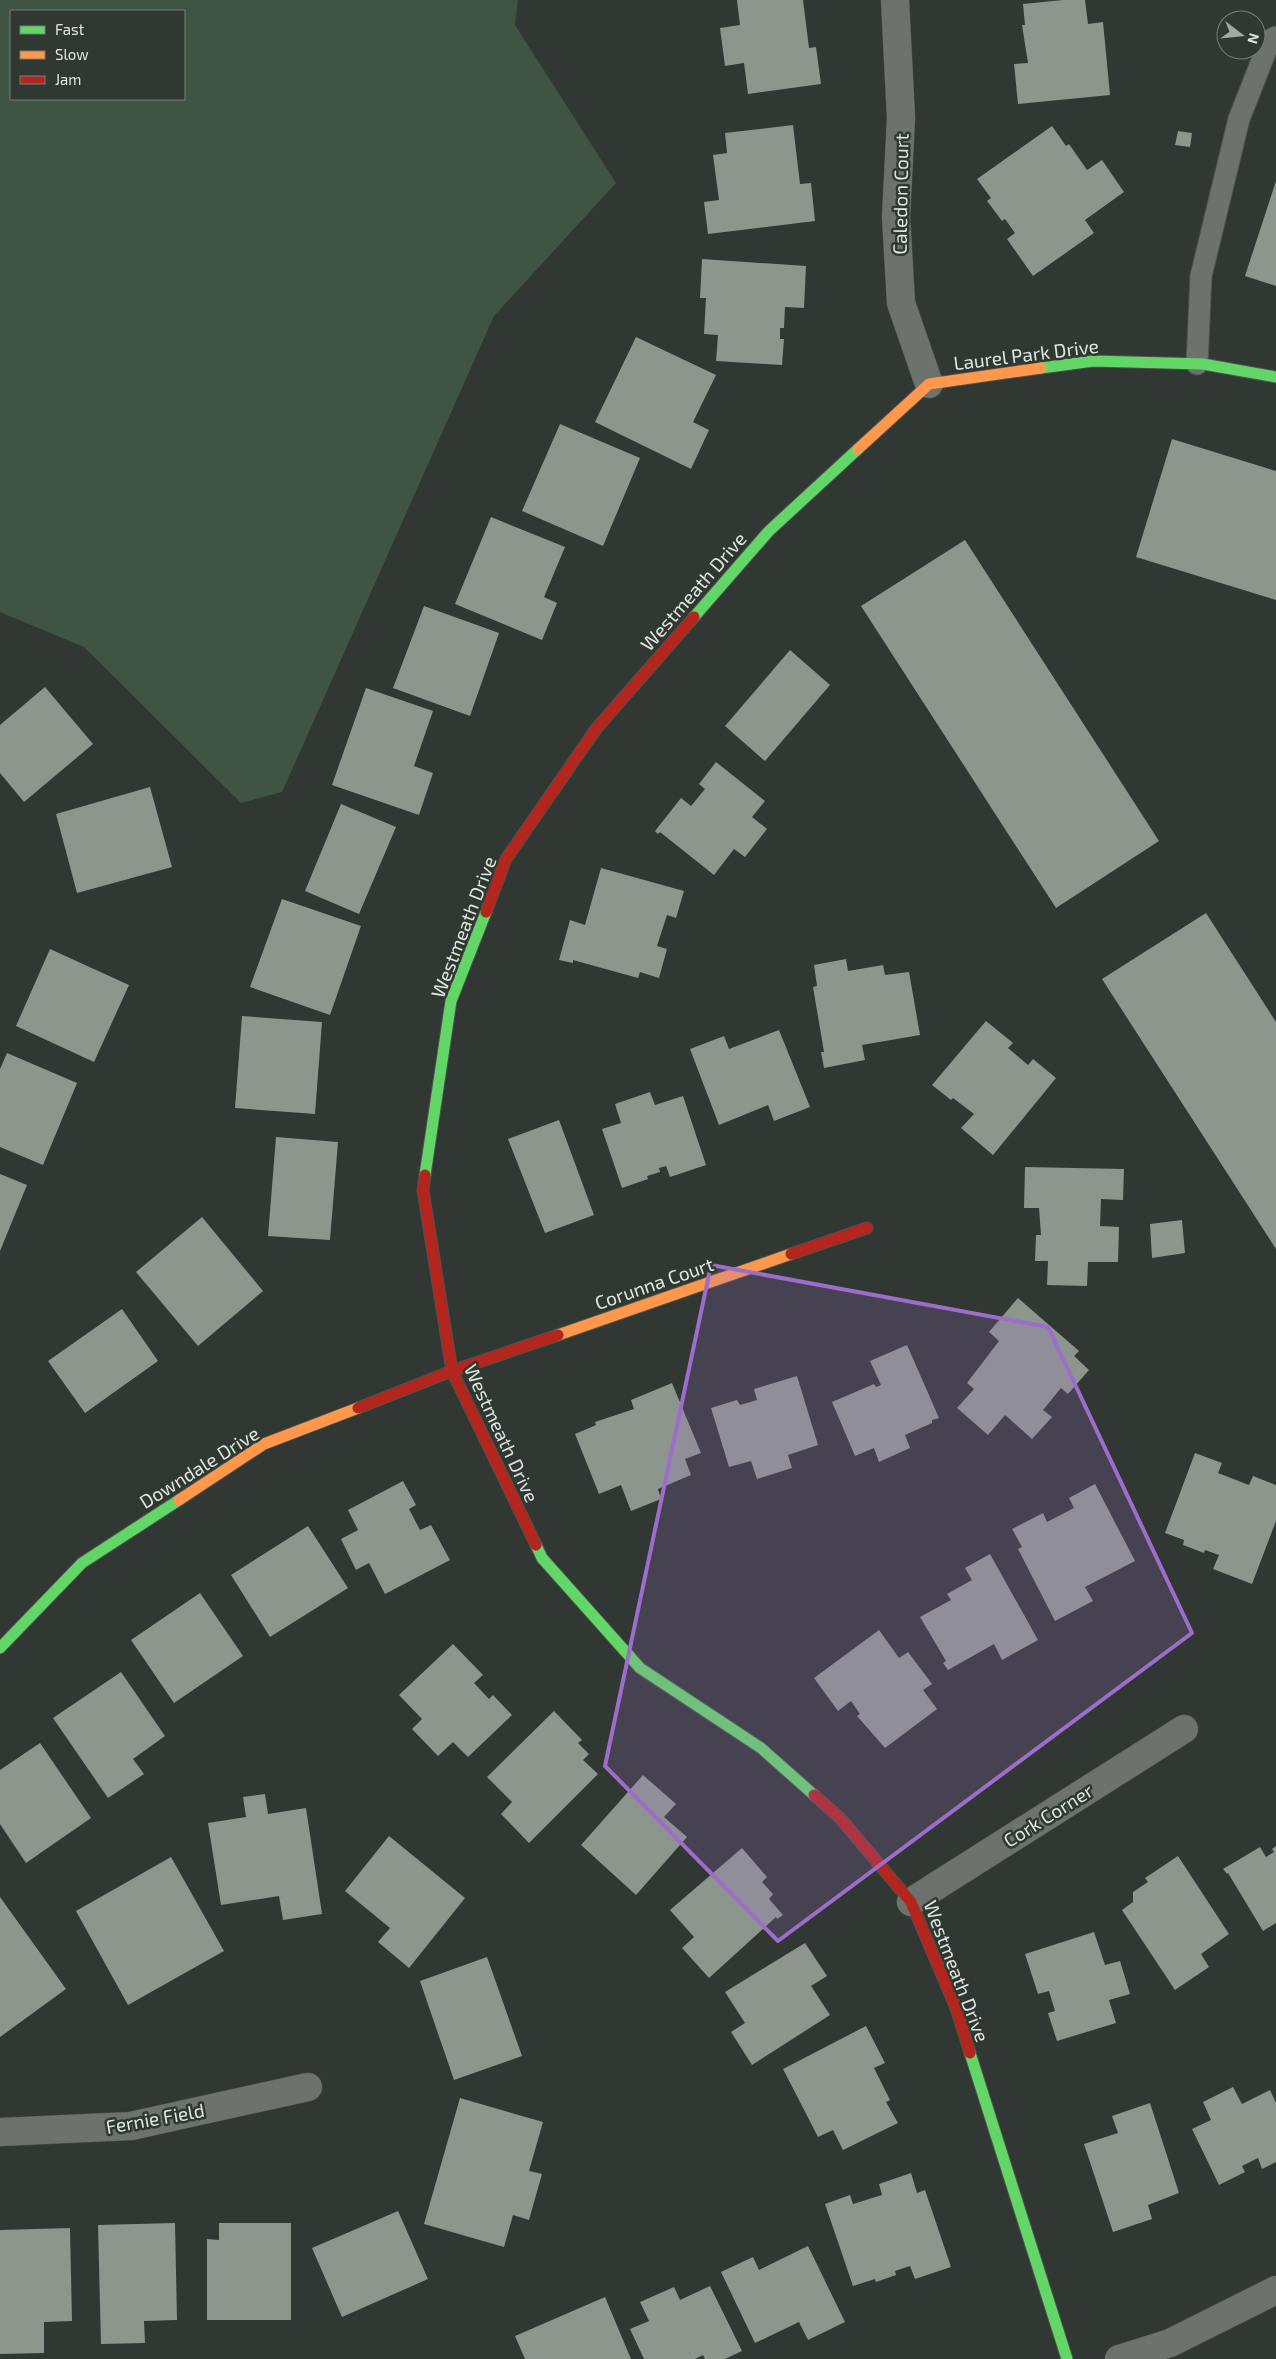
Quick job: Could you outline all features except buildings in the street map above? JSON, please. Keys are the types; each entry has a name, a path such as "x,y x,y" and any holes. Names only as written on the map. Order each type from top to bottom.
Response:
{"street":[{"name":"Caledon Court","path":"895,0 901,118 896,218 901,303 929,384"},
{"name":"Laurel Park Drive","path":"929,384 1093,361 1197,364 1276,377"},
{"name":"Westmeath Drive","path":"929,384 768,531 596,729 506,859 451,1001 423,1190 452,1371 542,1558 640,1668 761,1748 840,1818 912,1902 956,2008 1067,2359"},
{"name":"Corunna Court","path":"452,1371 867,1228"},
{"name":"Downdale Drive","path":"0,1648 82,1563 264,1444 452,1371"},
{"name":"Cork Corner","path":"912,1902 1184,1729"},
{"name":"Fernie Field","path":"0,2132 132,2126 308,2087"},
{"path":"1119,2359 1170,2343 1276,2290"}],"lane":[{"path":"1197,364 1201,276 1239,120 1270,40 1276,36"}],"highlighted area":[{"path":"711,1265 1048,1327 1192,1633 778,1941 605,1766"}],"green space":[{"path":"0,0 518,0 515,25 616,183 494,316 282,792 241,803 84,647 0,612"}],"traffic: fast":[{"path":"1041,368 1093,361 1203,364 1276,377"},
{"path":"694,617 769,531 858,449"},
{"path":"425,1175 451,1001 486,912"},
{"path":"0,1648 82,1563 179,1500"},
{"path":"536,1545 542,1558 640,1668 761,1748 814,1795"},
{"path":"970,2053 1067,2359"}],"traffic: slow":[{"path":"858,449 929,384 1041,368"},
{"path":"558,1335 791,1254"},
{"path":"179,1500 264,1444 358,1408"}],"traffic: jam":[{"path":"486,912 506,859 596,729 694,617"},
{"path":"425,1175 423,1190 452,1371 536,1545"},
{"path":"791,1254 867,1228"},
{"path":"358,1408 452,1371 558,1335"},
{"path":"814,1795 840,1818 911,1902 956,2008 970,2053"}]}
